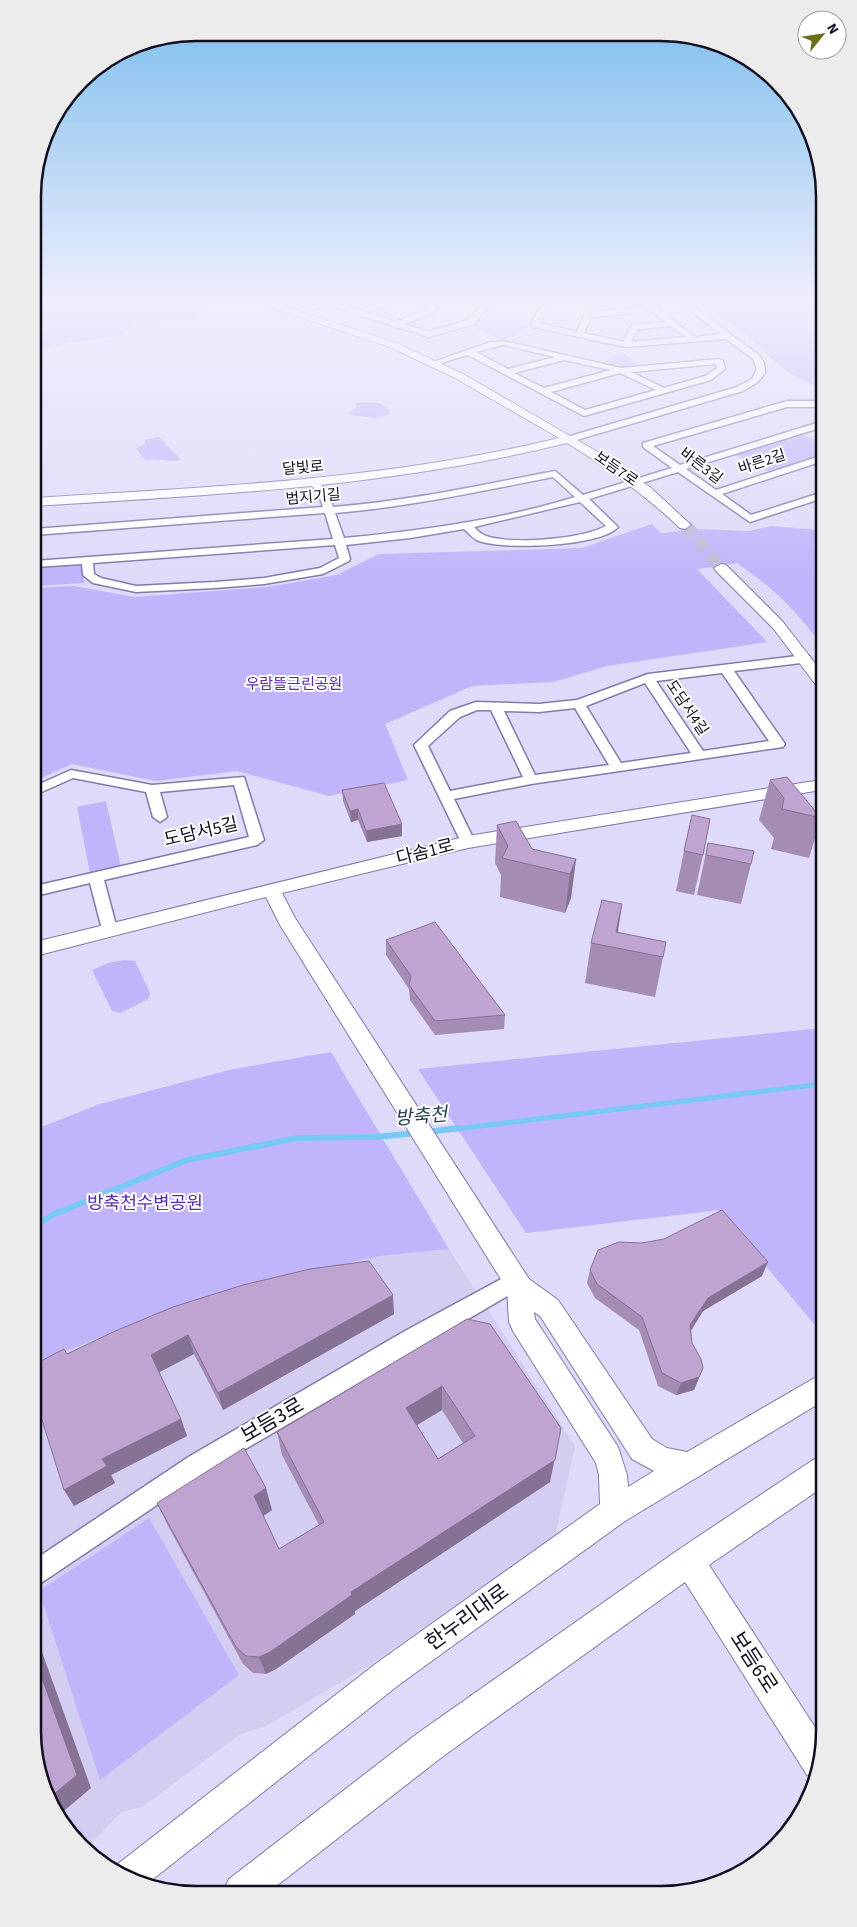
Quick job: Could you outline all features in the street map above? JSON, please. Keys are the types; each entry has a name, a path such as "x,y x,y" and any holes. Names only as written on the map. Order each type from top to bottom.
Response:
{"street":[{"name":"보듬7로","path":"488,393 570,439 634,482 685,525"},
{"path":"548,393 584,413 652,393"},
{"path":"570,439 696,406 730,393"},
{"name":"바른3길","path":"816,404 787,404 721,419 646,445 750,519 816,497"},
{"path":"42,563 339,542 410,535 467,525 525,514 583,498 816,426"},
{"name":"달빛로","path":"42,501 312,484 424,470 498,456 570,439"},
{"name":"바른2길","path":"713,494 816,460"},
{"name":"범지기길","path":"42,531 329,511 442,496 555,474 583,498 613,528 565,540 524,542 487,540 478,537 467,525"},
{"path":"87,560 88,575 96,581 136,589 264,581 323,571 345,559 323,491 312,484"},
{"path":"721,568 778,625 816,675"},
{"name":"도담서4길","path":"468,842 422,745 456,714 476,706 539,708 579,704 648,678 804,658"},
{"name":"도담서4길","path":"447,796 531,780 778,744 725,668"},
{"name":"도담서4길","path":"648,678 699,755"},
{"path":"579,704 617,768"},
{"path":"494,706 531,780"},
{"name":"도담서5길","path":"42,788 71,774 152,789 239,780 257,840 42,889"},
{"name":"다솜1로","path":"42,947 109,929 468,842 816,786"},
{"name":"도담서5길","path":"152,789 160,817"},
{"path":"96,877 109,929"},
{"path":"271,890 287,920 518,1284 549,1308 642,1449 663,1461 688,1466"},
{"path":"518,1284 522,1322 608,1457 614,1475 615,1510"},
{"name":"보듬3로","path":"41,1572 198,1464 413,1338 518,1284"},
{"name":"한누리대로","path":"134,1873 389,1673 615,1510 815,1391"},
{"path":"247,1886 430,1745 689,1561 815,1475"},
{"name":"보듬6로","path":"689,1561 814,1755"}],"shaded area":[{"path":"449,1249 575,1446 555,1536 368,1666 270,1724 239,1735 142,1807 121,1812 91,1844 73,1825 62,1808 53,1790 43,1751 41,1731 41,1361 174,1307 300,1273 380,1256"}],"green space":[{"path":"357,403 379,403 389,410 389,414 375,418 351,415 350,412 355,409"},
{"path":"802,434 816,441 816,457 769,472 736,455"},
{"path":"159,437 181,460 145,460 136,448 145,444 145,440"},
{"name":"우람뜰근린공원","path":"652,524 661,533 700,529 749,531 771,526 816,530 816,638 782,599 762,581 737,563 697,569 767,642 607,666 553,682 472,686 385,724 408,780 329,796 237,771 156,781 72,764 42,778 42,588 74,586 134,597 267,587 337,575 379,554 582,548"},
{"path":"74,564 83,566 84,583 42,586 42,566"},
{"path":"106,801 121,867 90,873 77,807"},
{"path":"125,960 135,961 150,993 148,999 120,1013 112,1011 92,970 108,963"},
{"path":"815,1029 815,1325 719,1210 526,1233 418,1069"},
{"name":"방축천수변공원","path":"331,1052 449,1249 380,1256 300,1273 174,1307 41,1361 41,1127 100,1104 229,1070"},
{"path":"149,1518 239,1675 100,1780 41,1597 41,1590"}],"building":[{"path":"787,777 816,811 816,817 782,809 784,798 770,780"},
{"path":"384,783 402,824 366,831 358,809 350,811 342,790"},
{"path":"692,815 710,819 703,855 684,851"},
{"path":"516,821 532,849 576,859 570,874 502,858 508,846 497,825"},
{"path":"708,843 754,851 751,864 706,855"},
{"path":"602,900 622,904 616,932 666,942 663,957 591,943"},
{"path":"435,922 505,1015 435,1021 409,985 411,976 386,940"},
{"path":"722,1210 768,1262 708,1298 690,1325 692,1343 701,1359 703,1368 699,1377 681,1383 662,1373 642,1317 597,1284 590,1270 598,1250 619,1242 642,1243 664,1239"},
{"path":"369,1261 393,1295 218,1393 188,1335 151,1355 181,1419 102,1459 107,1466 64,1490 41,1417 41,1361 64,1349 67,1354 173,1307 243,1285 310,1269"},
{"path":"467,1319 490,1324 561,1428 555,1460 351,1592 352,1595 270,1652 259,1657 246,1656 236,1647 157,1503 244,1448 266,1488 254,1496 279,1549 324,1522 277,1432","holes":["442,1386 475,1436 438,1459 406,1408"]},
{"path":"41,1675 77,1775 55,1793 43,1751"}],"waterway":[{"name":"방축천","path":"448,1130 815,1085"},
{"name":"방축천","path":"428,1132 458,1128"},
{"name":"방축천","path":"41,1222 52,1215 187,1160 297,1138 376,1137 417,1133"}],"tunnel":[{"path":"685,525 721,568"}]}
